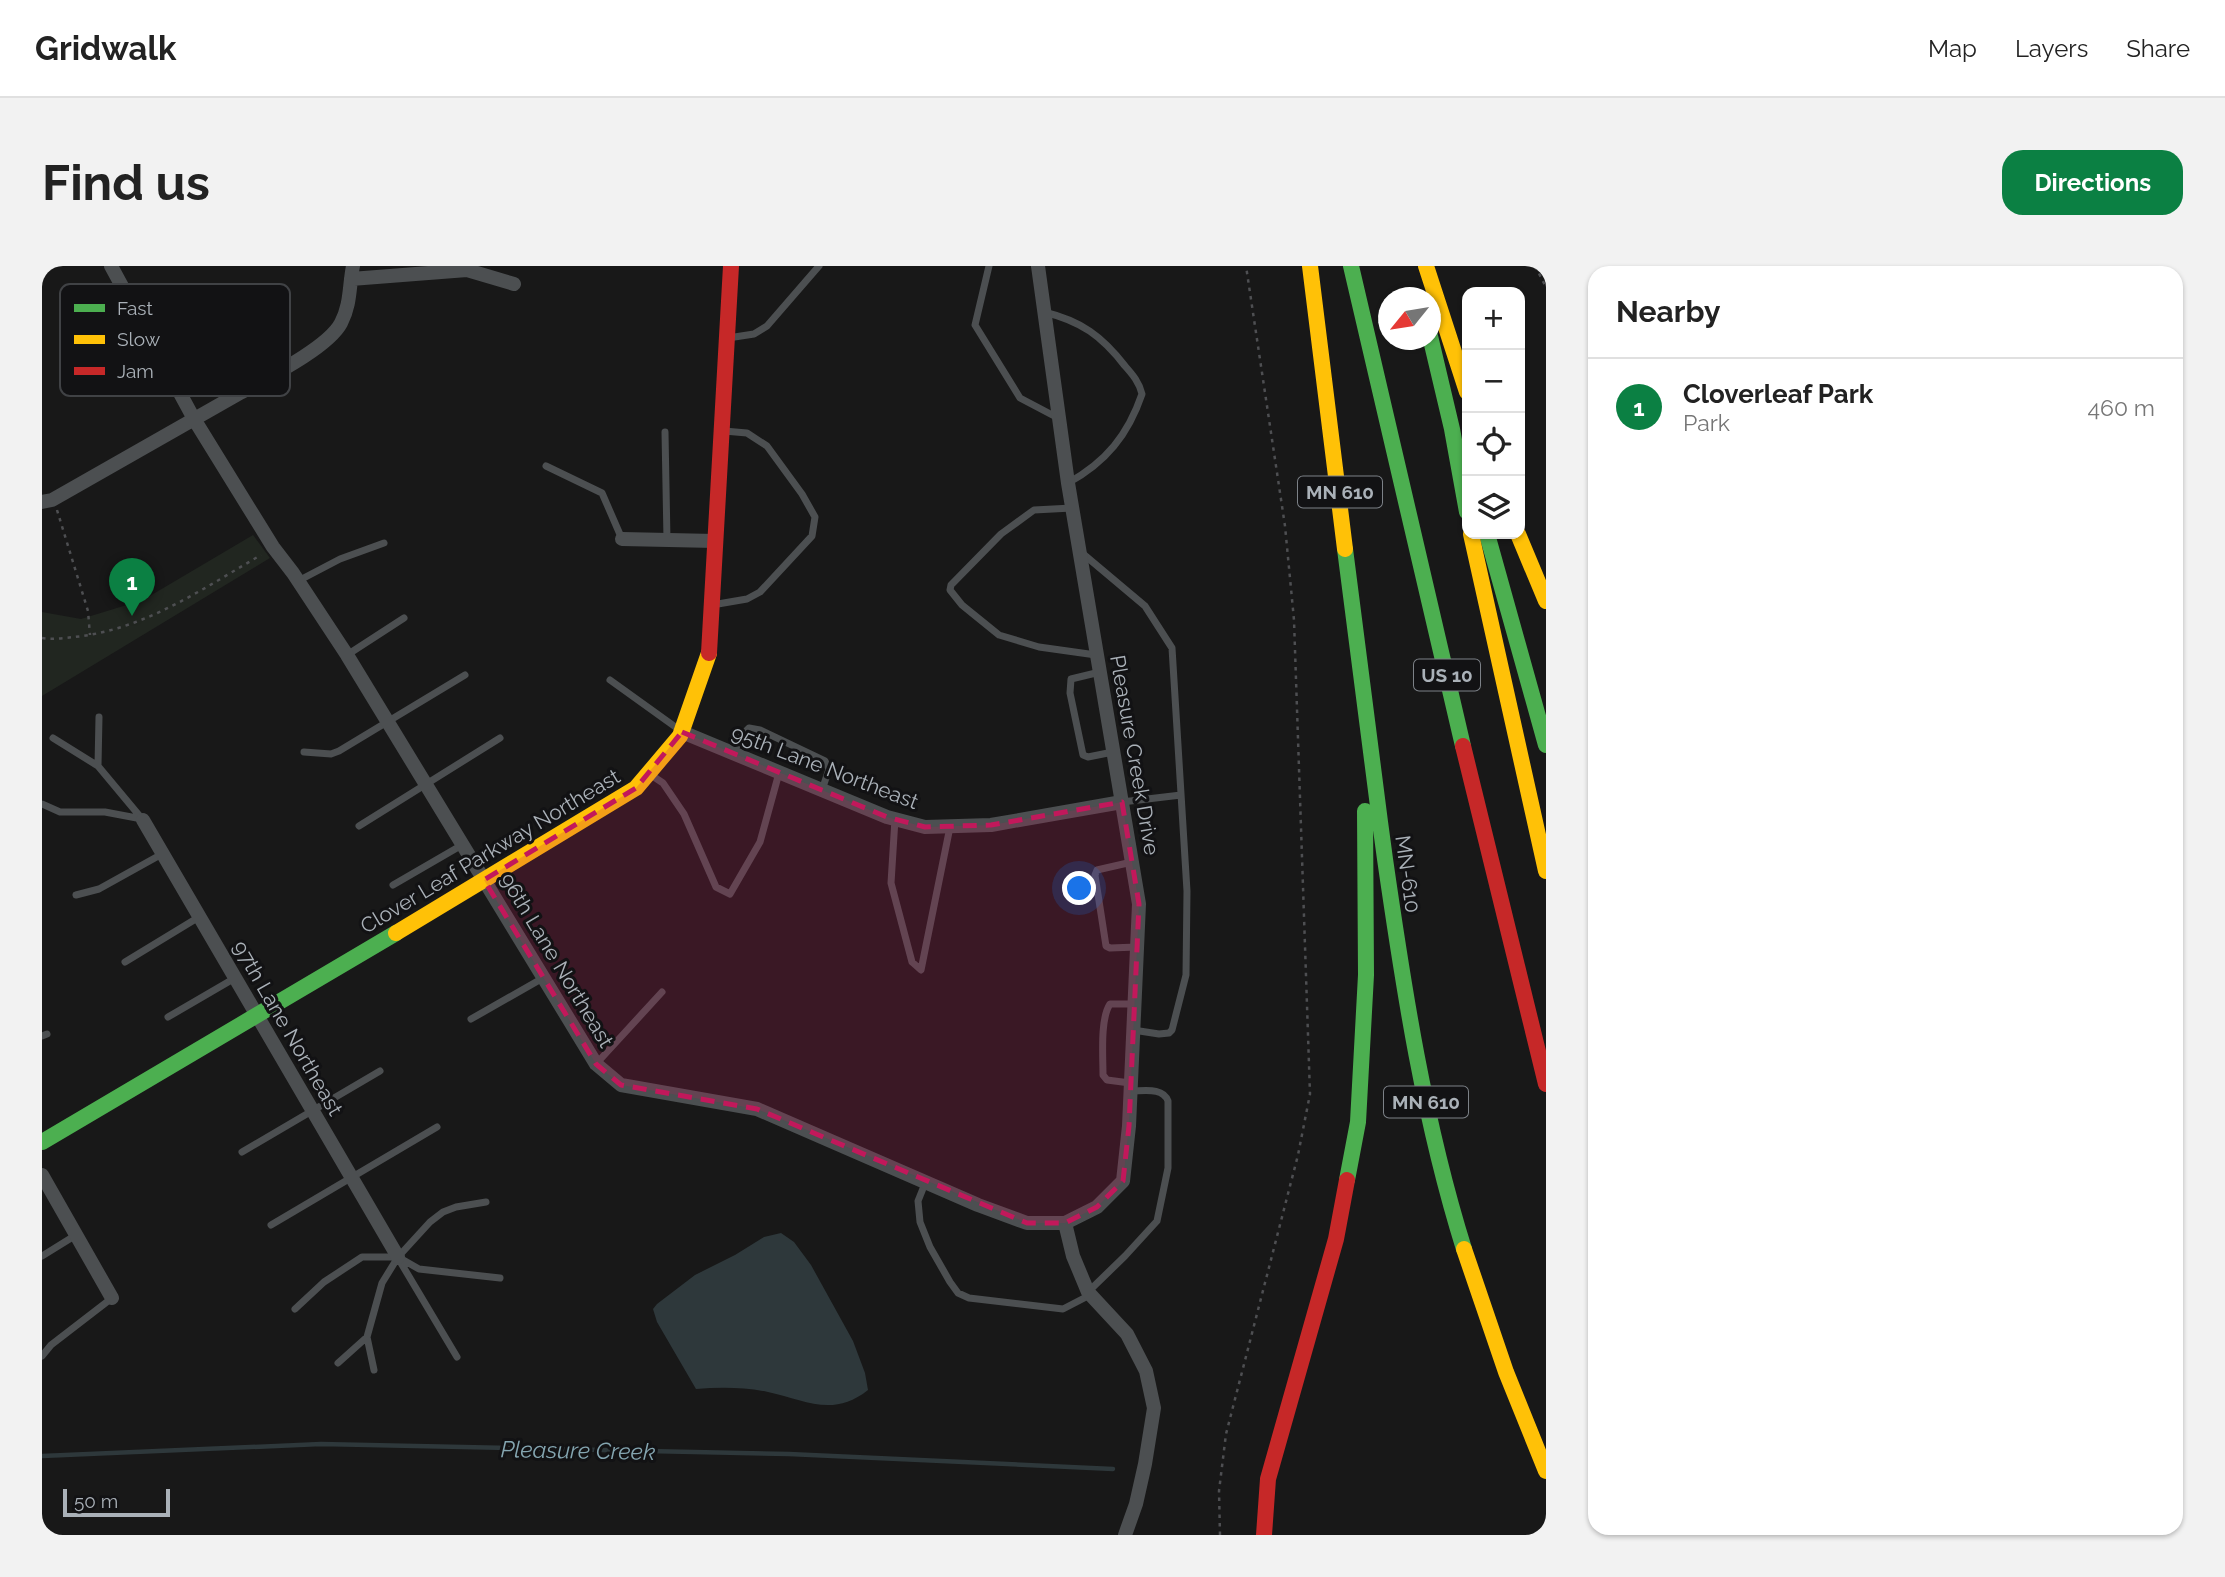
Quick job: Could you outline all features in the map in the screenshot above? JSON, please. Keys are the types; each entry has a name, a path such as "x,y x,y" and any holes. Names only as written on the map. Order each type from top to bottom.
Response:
{"main road":[{"name":"Clover Leaf Parkway Northeast","path":"42,1142 636,788 682,732 709,652 731,266"},
{"name":"MN-610","path":"1310,266 1343,519 1365,719 1405,997 1450,1201 1488,1322 1546,1471"},
{"name":"US 10","path":"1350,266 1546,1084"},
{"path":"1414,266 1419,287"},
{"path":"1426,266 1462,377"},
{"path":"1433,350 1462,484"},
{"path":"1452,429 1462,459"},
{"name":"US 10","path":"1472,539 1546,871"},
{"path":"1488,539 1546,745"},
{"path":"1520,539 1546,601"},
{"path":"1264,1535 1268,1479 1336,1239 1358,1122 1366,975 1365,719"}],"street":[{"name":"96th Lane Northeast","path":"111,266 121,284"},
{"name":"Pleasure Creek Drive","path":"1038,266 1068,483 1139,904 1129,1126 1123,1181 1097,1207 1065,1223"},
{"path":"290,364 321,343 340,325 351,298 352,273 467,270 514,284"},
{"name":"96th Lane Northeast","path":"182,396 273,547 347,655 596,1064 621,1084 757,1109 1027,1223 1065,1223"},
{"path":"47,501 234,396"},
{"path":"622,539 715,541"},
{"name":"95th Lane Northeast","path":"682,732 895,819 925,827 991,825 1122,802"},
{"name":"97th Lane Northeast","path":"143,820 398,1257"},
{"path":"42,1175 112,1298"},
{"path":"1065,1223 1073,1256 1090,1293 1127,1334 1146,1371 1154,1408 1136,1504 1125,1535"}],"lane":[{"path":"728,338 754,334 767,327 819,266"},
{"path":"989,266 975,325 1020,398 1058,418"},
{"path":"1044,312 1065,317 1089,329 1115,352 1140,384 1142,394 1113,450 1089,471 1068,483"},
{"path":"712,605 747,599 760,592 812,536 815,526 815,517 802,494 767,446 747,433 721,431"},
{"path":"665,432 667,540"},
{"path":"546,466 602,493 622,539"},
{"path":"1072,508 1034,510 1001,534 951,585 950,590 962,605 999,635 1039,647 1097,656"},
{"path":"298,581 340,559 384,544"},
{"path":"1079,550 1145,606 1172,648 1186,891 1185,975 1172,1030 1159,1034 1133,1030"},
{"path":"347,655 404,618"},
{"path":"1100,672 1071,679 1070,693 1083,755 1088,757 1114,751"},
{"path":"304,752 331,754 339,751 465,675"},
{"path":"610,680 682,732"},
{"path":"98,766 99,717"},
{"path":"733,754 742,735 749,728 760,730 825,761 829,769 822,790"},
{"path":"53,738 98,766 143,820"},
{"path":"359,827 500,738"},
{"path":"649,773 663,783 684,814 716,887 730,894 760,842 779,773"},
{"path":"1122,802 1181,795"},
{"path":"42,804 60,812 105,812 143,820"},
{"path":"895,819 891,883 912,962 921,970 950,827"},
{"path":"393,885 462,844"},
{"path":"76,895 99,889 163,854"},
{"path":"1132,862 1097,870 1095,875 1106,946 1137,947"},
{"path":"125,962 199,917"},
{"path":"168,1017 235,978"},
{"path":"471,1019 543,978"},
{"path":"596,1064 662,992"},
{"path":"926,1181 918,1201 920,1222 930,1247 958,1293 969,1298 1063,1309 1090,1293 1157,1221 1168,1168 1166,1095 1160,1091 1107,1080 1103,1075 1105,1010 1110,1004 1134,1004"},
{"path":"242,1152 380,1071"},
{"path":"271,1225 437,1127"},
{"path":"374,1370 367,1338 382,1283 398,1257 430,1222 443,1212 486,1202"},
{"path":"42,1256 76,1235"},
{"path":"295,1309 324,1282 362,1257 398,1257 419,1269 500,1278"},
{"path":"398,1257 457,1357"},
{"path":"42,1356 51,1345 112,1298"},
{"path":"338,1363 367,1338"}],"path":[{"path":"1220,1535 1219,1491 1226,1434 1298,1155 1310,1094 1294,620 1285,526 1247,266"},
{"path":"1535,266 1546,287"},
{"path":"47,501 58,512 88,611 90,635"},
{"path":"42,638 90,635 152,617 273,547"}],"highlighted area":[{"path":"682,732 887,817 925,827 991,825 1122,802 1139,904 1129,1126 1123,1181 1097,1207 1065,1223 1027,1223 757,1109 621,1085 596,1064 484,880 636,788"}],"shaded area":[{"path":"253,535 270,558 42,696 42,612 81,619 143,600"},
{"path":"781,1233 794,1242 811,1265 853,1341 865,1373 868,1390 843,1403 819,1404 750,1389 696,1389 657,1322 653,1309 657,1304 695,1275 764,1237"}],"waterway":[{"name":"Pleasure Creek","path":"42,1456 321,1444 789,1454 1113,1469"}],"traffic: fast":[{"path":"1351,266 1463,746"},
{"path":"1433,350 1462,484"},
{"path":"1488,539 1546,745"},
{"path":"1345,549 1385,859 1408,1007 1437,1153 1464,1249"},
{"path":"1347,1180 1358,1122 1366,975 1365,811"},
{"path":"42,1142 396,933"}],"traffic: slow":[{"path":"1310,266 1345,549"},
{"path":"1426,266 1462,377"},
{"path":"1472,539 1546,871"},
{"path":"1520,539 1546,601"},
{"path":"396,933 636,788 680,736 709,653"},
{"path":"1464,1249 1506,1372 1546,1471"}],"traffic: jam":[{"path":"709,653 731,266"},
{"path":"1463,746 1546,1084"},
{"path":"1264,1535 1268,1479 1336,1239 1347,1180"}],"place":[{"name":"Cloverleaf Park","path":"132,616"}]}
